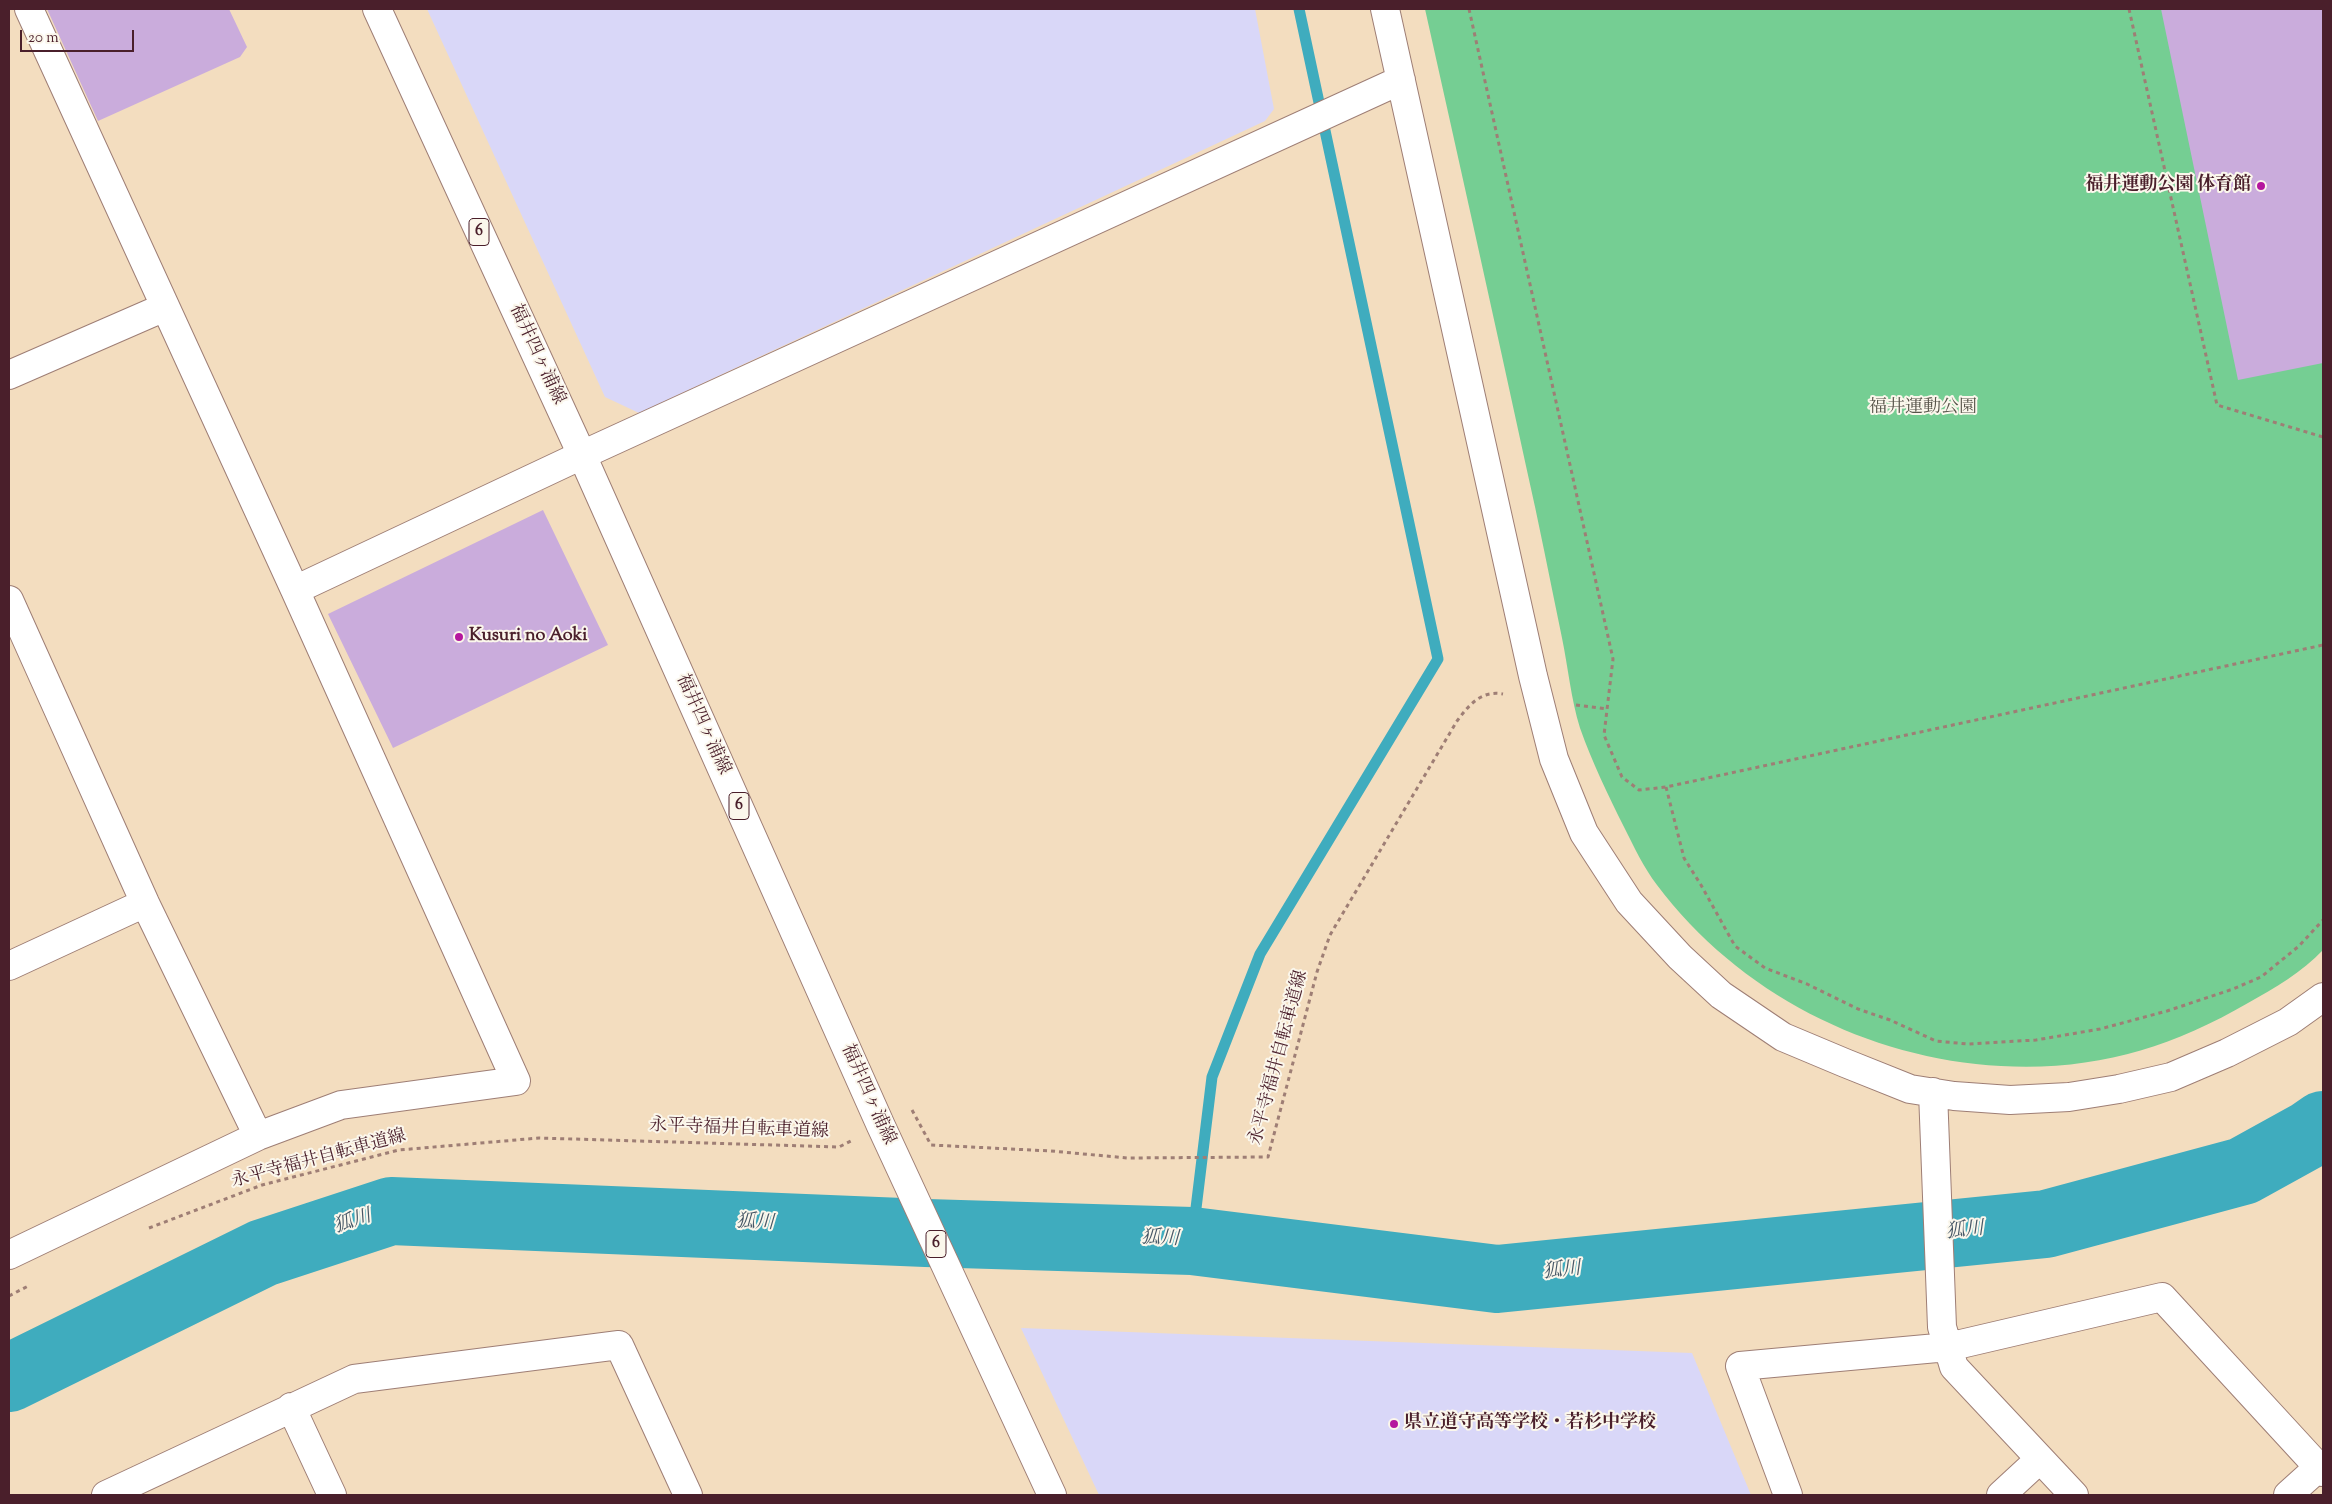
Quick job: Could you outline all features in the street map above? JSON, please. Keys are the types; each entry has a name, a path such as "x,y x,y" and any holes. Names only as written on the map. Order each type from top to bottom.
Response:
{"street":[{"path":"9,1255 258,1136 341,1105 516,1081 295,590 29,9"},
{"name":"福井四ヶ浦線","path":"377,9 582,454 895,1157 1052,1495"},
{"path":"1385,9 1533,676 1554,759 1584,833 1629,902 1680,957 1721,995 1783,1037 1910,1089 2010,1100 2068,1097 2120,1089 2171,1077 2228,1054 2288,1022 2323,997"},
{"path":"295,590 582,454 1400,80"},
{"path":"9,375 166,307"},
{"path":"9,600 145,904 258,1136"},
{"path":"9,966 145,904"},
{"path":"1934,1092 1936,1171 1945,1337 1954,1367 2074,1495"},
{"path":"1788,1495 1740,1366 1945,1337 2162,1297 2321,1469 2288,1495"},
{"path":"106,1495 354,1379 619,1345 688,1495"},
{"path":"291,1407 332,1495"},
{"path":"2001,1495 2040,1459"}],"path":[{"path":"1469,9 1613,659 1604,735 1622,777 1639,790 1666,787 2323,644"},
{"path":"2129,9 2217,405 2323,437"},
{"name":"永平寺福井自転車道線","path":"148,1229 262,1186 399,1150 539,1138 839,1147 913,1109 931,1144 1051,1151 1128,1158 1268,1157 1317,972 1330,935 1457,722 1473,700 1494,692"},
{"path":"1666,787 1684,858 1734,946 1765,968 1808,984 1858,1009 1890,1020 1936,1041 1968,1044 2036,1040 2100,1029 2167,1011 2233,989 2261,977 2299,946 2323,920"},
{"path":"9,1296 35,1283"}],"shaded area":[{"path":"427,9 1255,9 1274,109 1265,121 639,413 605,397"},
{"name":"県立道守高等学校・若杉中学校","path":"1021,1328 1692,1353 1751,1495 1099,1495"}],"green space":[{"name":"福井運動公園","path":"1425,9 2323,9 2323,950 2315,958 2288,979 2248,1003 2189,1033 2159,1044 2129,1054 2067,1065 2035,1067 2001,1066 1951,1061 1903,1050 1855,1034 1810,1013 1766,988 1726,958 1690,923 1657,885 1639,857 1600,778 1580,728 1535,509"}],"building":[{"path":"47,9 229,9 247,47 240,57 98,121"},
{"name":"福井運動公園 体育館","path":"2161,9 2323,9 2323,363 2238,380"},
{"path":"543,510 608,645 393,748 328,614"}],"waterway":[{"path":"1192,1241 1212,1077 1260,954 1438,659 1299,9"},
{"name":"狐川","path":"9,1378 263,1253 391,1211 926,1233 1192,1241 1497,1279 2046,1224 2243,1171 2323,1125"}],"place":[{"name":"福井運動公園 体育館","path":"2261,186"},
{"name":"Kusuri no Aoki","path":"459,637"},
{"name":"県立道守高等学校・若杉中学校","path":"1394,1424"}]}
